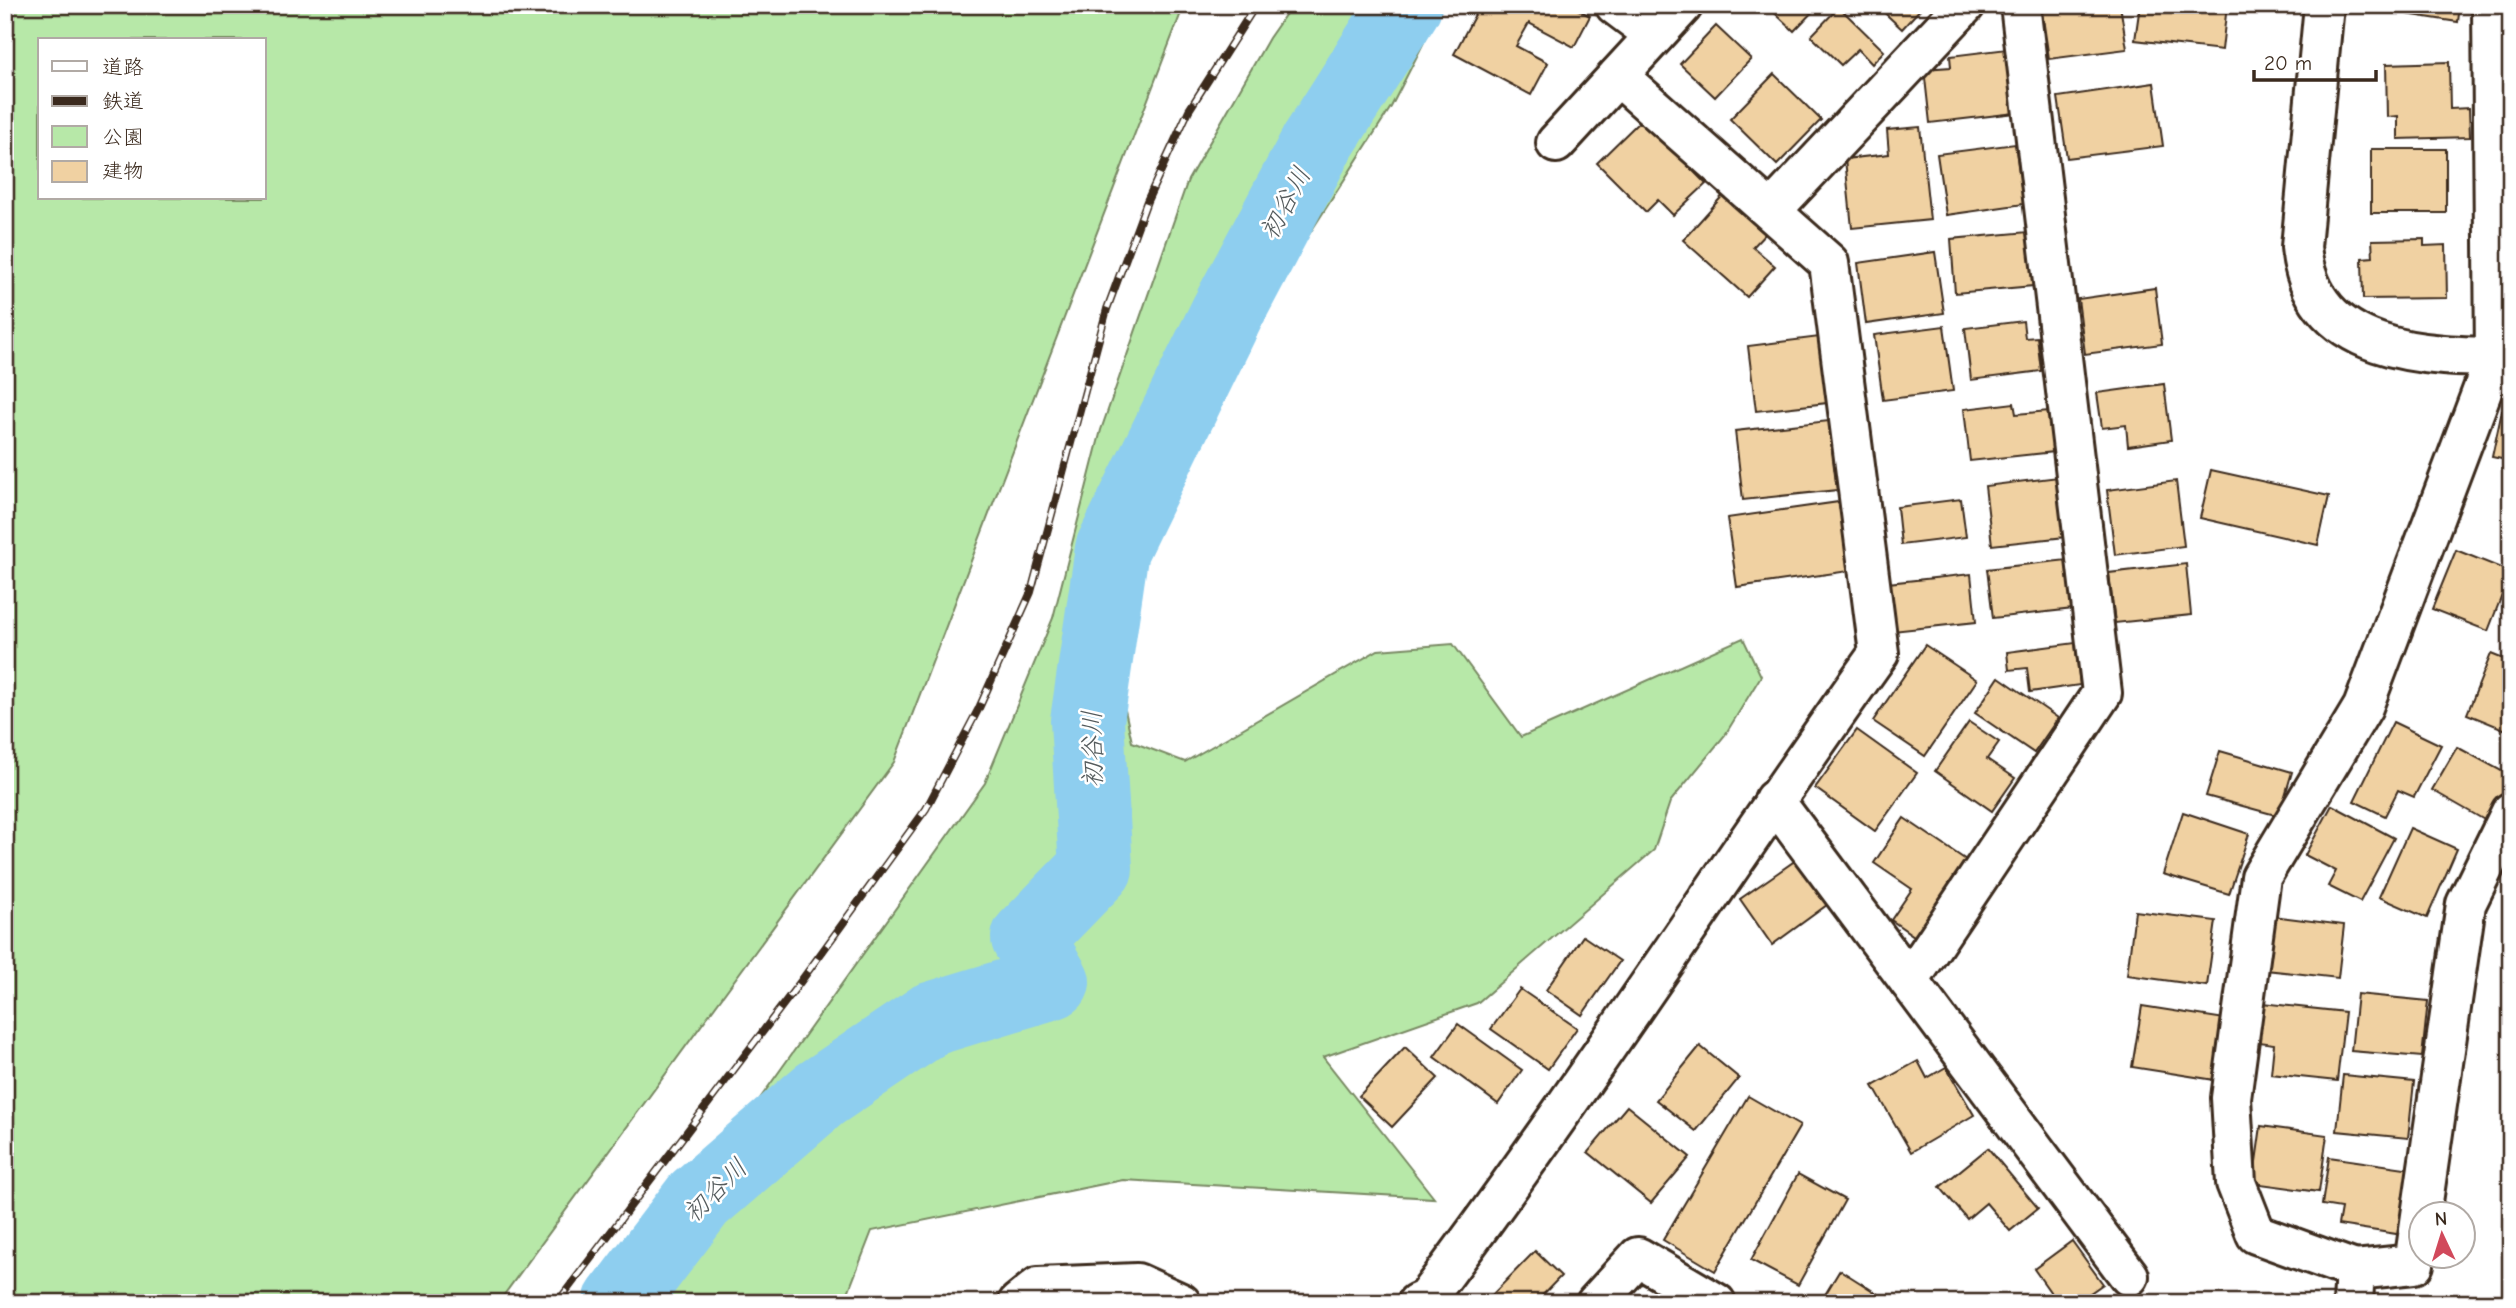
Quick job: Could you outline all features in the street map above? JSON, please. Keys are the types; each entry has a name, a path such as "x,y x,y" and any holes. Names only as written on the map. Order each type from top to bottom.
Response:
{"street":[{"path":"1615,5 1655,35"},
{"path":"1556,143 1683,5"},
{"path":"1770,211 1965,5"},
{"path":"1909,981 2102,693 2020,5"},
{"path":"2325,5 2301,247 2308,283 2326,309 2356,335 2404,352 2503,357"},
{"path":"2492,5 2503,139 2503,357 2363,707 2261,877 2231,1098 2236,1183 2256,1234 2354,1286 2414,1264 2466,904 2511,812"},
{"path":"1417,1303 1426,1299 1515,1181 1774,800 1879,653 1829,262 1618,76"},
{"path":"1774,800 2129,1276"},
{"path":"1596,1303 1638,1256 1716,1303"},
{"path":"1018,1303 1038,1287 1137,1283 1181,1303"}],"green space":[{"path":"5,5 1184,5 894,762 498,1303 5,1303"},
{"path":"1292,5 1443,5 1391,107 1283,275 1207,382 1135,541 1113,655 1132,742 1185,762 1378,650 1453,644 1521,737 1743,638 1761,676 1725,735 1670,802 1654,850 1477,1003 1323,1057 1434,1198 1123,1180 872,1231 844,1303 604,1303 699,1184 985,783 1053,618 1101,430 1188,180 1269,38"}],"building":[{"path":"1480,5 1570,5 1590,16 1574,47 1529,23 1516,46 1548,63 1531,95 1454,54"},
{"path":"1766,5 1819,5 1794,31"},
{"path":"1876,5 1924,5 1902,29"},
{"path":"2041,5 2120,5 2127,49 2049,59"},
{"path":"2140,5 2227,5 2222,50 2135,40"},
{"path":"2401,5 2460,5 2458,22 2399,13"},
{"path":"1839,7 1884,51 1872,64 1858,49 1841,65 1811,36"},
{"path":"1716,26 1751,59 1715,97 1680,64"},
{"path":"2007,49 2015,113 1930,123 1924,69 1951,67 1950,56"},
{"path":"2449,62 2450,109 2469,108 2470,137 2398,139 2398,116 2387,117 2386,64"},
{"path":"1774,74 1821,120 1777,165 1730,119"},
{"path":"2154,83 2163,146 2067,158 2058,97"},
{"path":"1642,119 1706,184 1673,215 1658,200 1646,212 1597,163"},
{"path":"1920,127 1930,220 1852,228 1845,159 1889,154 1887,130"},
{"path":"2015,144 2024,204 1946,215 1937,154"},
{"path":"2371,149 2446,149 2446,213 2371,213"},
{"path":"1725,193 1768,231 1753,247 1775,266 1747,297 1683,240"},
{"path":"2028,232 2033,286 1955,293 1951,239"},
{"path":"2424,239 2424,246 2446,245 2447,298 2363,299 2362,258 2373,257 2372,240"},
{"path":"1935,252 1944,313 1866,324 1858,263"},
{"path":"2155,288 2162,344 2085,354 2078,299"},
{"path":"2023,321 2025,338 2037,337 2041,371 1971,380 1965,328"},
{"path":"1944,326 1953,391 1883,400 1874,335"},
{"path":"1819,337 1827,403 1756,411 1748,346"},
{"path":"2164,384 2171,440 2128,446 2126,425 2102,428 2097,393"},
{"path":"2014,403 2016,414 2049,411 2054,452 1970,461 1964,409"},
{"path":"2502,411 2511,413 2511,461 2492,457"},
{"path":"1829,421 1837,490 1743,500 1735,431"},
{"path":"2211,470 2329,496 2318,545 2200,518"},
{"path":"2058,477 2065,537 1992,545 1985,486"},
{"path":"2176,481 2184,546 2115,555 2107,490"},
{"path":"1961,499 1966,537 1901,545 1897,507"},
{"path":"1839,502 1849,571 1737,587 1727,518"},
{"path":"2456,550 2511,572 2488,631 2432,609"},
{"path":"2067,560 2073,609 1993,618 1987,569"},
{"path":"2186,564 2191,615 2115,623 2109,573"},
{"path":"1971,574 1976,622 1893,631 1888,583"},
{"path":"2075,643 2080,685 2030,692 2027,668 2009,670 2007,652"},
{"path":"1925,645 1977,680 1925,756 1873,721"},
{"path":"2491,654 2511,662 2511,732 2467,714"},
{"path":"1999,677 2058,718 2034,753 1975,713"},
{"path":"1969,722 1999,742 1987,759 2015,778 1992,811 1935,771"},
{"path":"2393,722 2441,745 2414,797 2398,790 2385,816 2354,801"},
{"path":"1857,730 1917,773 1875,831 1815,788"},
{"path":"2457,747 2511,776 2511,782 2488,822 2432,790"},
{"path":"2220,751 2292,772 2279,816 2206,796"},
{"path":"2332,805 2394,838 2360,902 2328,886 2336,871 2305,855"},
{"path":"2183,812 2249,834 2229,894 2163,874"},
{"path":"1904,818 1969,862 1917,938 1891,920 1912,889 1874,863"},
{"path":"2410,828 2457,849 2427,918 2379,897"},
{"path":"1799,858 1831,902 1772,945 1740,899"},
{"path":"2135,911 2216,921 2207,986 2127,975"},
{"path":"2273,916 2344,925 2338,978 2266,970"},
{"path":"1583,936 1620,961 1582,1015 1546,990"},
{"path":"1520,989 1577,1028 1548,1069 1491,1029"},
{"path":"2357,994 2428,1001 2422,1057 2351,1051"},
{"path":"2262,1003 2345,1012 2337,1081 2271,1074 2274,1044 2258,1042"},
{"path":"2142,1006 2225,1019 2215,1080 2132,1067"},
{"path":"1458,1024 1522,1070 1498,1104 1434,1057"},
{"path":"1700,1046 1739,1078 1696,1131 1656,1100"},
{"path":"1405,1047 1438,1078 1392,1127 1359,1096"},
{"path":"1918,1061 1927,1078 1946,1067 1974,1115 1911,1152 1873,1086"},
{"path":"2343,1075 2414,1082 2408,1138 2337,1131"},
{"path":"1748,1096 1800,1126 1715,1271 1663,1240"},
{"path":"1627,1106 1690,1157 1651,1203 1588,1152"},
{"path":"2261,1126 2327,1135 2319,1192 2253,1183"},
{"path":"1988,1148 2038,1208 2010,1231 1986,1203 1967,1219 1940,1187"},
{"path":"2329,1157 2412,1169 2403,1235 2338,1225 2341,1208 2322,1205"},
{"path":"1798,1174 1845,1200 1798,1285 1751,1260"},
{"path":"2072,1241 2103,1284 2076,1303 2058,1303 2034,1269"},
{"path":"1535,1251 1561,1276 1535,1303 1491,1303 1488,1299"},
{"path":"1840,1270 1881,1296 1891,1303 1820,1303"}],"waterway":[{"name":"初谷川","path":"620,1303 699,1199 819,1095 931,1019 1053,982 1028,938 1096,868 1087,721 1112,549 1227,313 1316,145 1405,5"}],"railway":[{"path":"557,1303 801,981 926,809 979,708 1031,592 1107,309 1147,201 1189,110 1256,5"}]}
